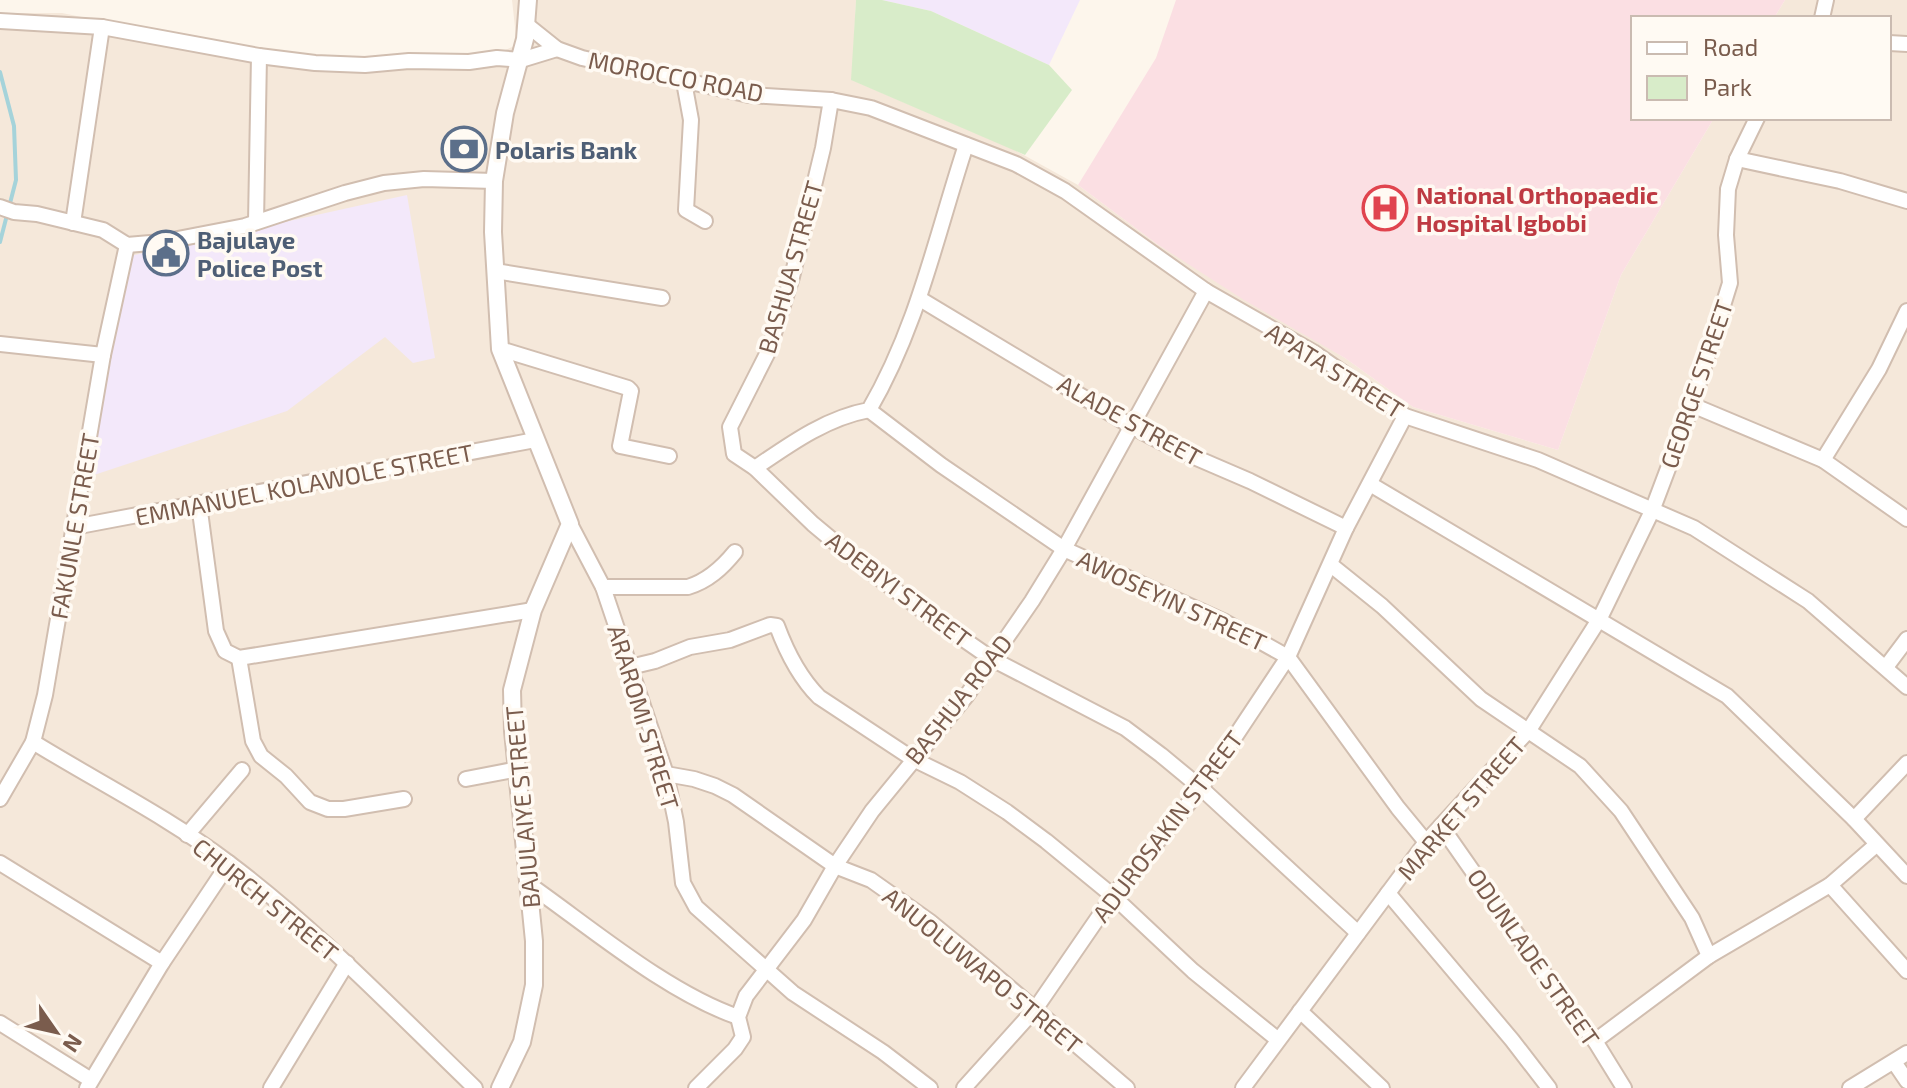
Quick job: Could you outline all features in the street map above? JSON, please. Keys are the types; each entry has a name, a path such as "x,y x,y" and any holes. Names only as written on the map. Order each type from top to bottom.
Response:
{"street":[{"path":"528,0 521,60 505,113 494,181 500,349 570,524"},
{"name":"MOROCCO ROAD","path":"0,21 102,27 259,56 315,63 365,65 409,61 469,62 497,58 521,60 557,49"},
{"name":"MOROCCO ROAD","path":"527,25 557,49 582,58 749,95 837,101"},
{"path":"73,223 102,27"},
{"path":"256,222 259,56"},
{"path":"684,82 691,120 686,210 705,221"},
{"name":"APATA STREET","path":"837,101 871,108 1016,164 1065,191 1206,291 1313,352 1405,416 1538,460 1694,528 1795,593 1907,687"},
{"name":"BASHUA STREET","path":"730,427 768,352 792,277 837,101"},
{"name":"GEORGE STREET","path":"1652,511 1692,405 1730,283 1726,235 1728,189 1737,159 1756,120"},
{"path":"755,468 802,436 849,414 869,410 890,374 920,299 966,145"},
{"path":"1737,159 1840,181 1907,201"},
{"path":"6,209 103,230 127,245 162,242 256,222 384,183 424,179 494,181"},
{"name":"FAKUNLE STREET","path":"0,799 33,742 45,695 103,355 127,245"},
{"path":"495,271 662,298"},
{"name":"BASHUA ROAD","path":"696,1088 743,1037 738,1017 746,996 804,920 835,866 913,759 967,695 1064,549 1206,291"},
{"name":"ALADE STREET","path":"920,299 1131,426 1346,528"},
{"path":"1823,460 1879,369 1907,311"},
{"path":"0,344 103,355"},
{"path":"500,349 628,388 631,391 620,446 669,456"},
{"path":"1692,405 1823,460 1907,519"},
{"name":"AWOSEYIN STREET","path":"869,410 941,465 1064,549 1225,622 1288,657 1426,842"},
{"name":"ADUROSAKIN STREET","path":"964,1088 1036,1008 1113,896 1201,788 1288,657 1346,528 1405,416"},
{"name":"ADEBIYI STREET","path":"730,427 734,454 755,468 794,507 867,569 992,659 1125,728 1201,788 1358,933"},
{"name":"EMMANUEL KOLAWOLE STREET","path":"74,527 535,440"},
{"path":"1370,484 1727,696 1854,819 1907,876"},
{"path":"199,504 216,631 225,651 239,658 533,610"},
{"name":"MARKET STREET","path":"1243,1088 1426,842 1529,730 1600,618 1652,511"},
{"name":"ARAROMI STREET","path":"570,524 603,587 666,774 687,894 709,920 793,993 883,1052 930,1088"},
{"name":"BAJULAIYE STREET","path":"500,1088 522,1042 534,985 534,941 513,731 512,690 533,610 570,524"},
{"path":"603,587 688,587 708,578 735,552"},
{"path":"1331,565 1382,606 1481,699 1580,766 1621,811 1692,918 1709,956"},
{"path":"630,667 690,647 730,640 774,624 807,685 819,697 913,759 960,782 1007,812 1113,896 1193,971 1277,1039"},
{"path":"1886,667 1907,639"},
{"path":"239,658 253,741 261,756 286,776 310,802 328,809 344,809 404,799"},
{"name":"CHURCH STREET","path":"33,742 229,863 347,963 475,1088"},
{"path":"1854,819 1907,763"},
{"path":"466,779 518,769"},
{"path":"187,835 242,770"},
{"name":"ANUOLUWAPO STREET","path":"666,774 694,779 733,795 835,866 871,880 929,921 1036,1008 1127,1088"},
{"name":"ODUNLADE STREET","path":"1441,826 1595,1041 1624,1088"},
{"path":"1595,1041 1709,956 1830,885 1876,845"},
{"path":"0,863 162,963"},
{"path":"0,1023 89,1084 162,963 229,863"},
{"path":"527,883 707,1006 738,1017"},
{"path":"1830,885 1907,971"},
{"path":"1388,893 1549,1088"},
{"path":"271,1088 347,963"},
{"path":"1300,1011 1382,1088"},
{"path":"1850,1088 1907,1053"},
{"path":"1894,1062 1907,1081"}],"shaded area":[{"path":"512,0 856,0 852,80 1013,149 1078,185 1157,244 1345,358 1413,407 1558,450 1621,275 1713,120 1891,120 1891,16 1775,16 1785,0 1907,0 1907,1088 0,1088 0,13 62,13 277,57 481,60 517,45"},
{"path":"882,0 1080,0 1049,65 931,11"},
{"name":"National Orthopaedic Hospital Igbobi","path":"1176,0 1785,0 1775,16 1631,16 1631,120 1713,120 1621,275 1558,450 1413,407 1345,358 1244,300 1157,244 1078,185 1156,58"},
{"path":"407,195 435,358 413,363 385,337 287,411 91,476 92,441 130,256"}],"green space":[{"path":"856,0 882,0 931,11 1049,65 1072,90 1025,155 851,80"}],"waterway":[{"path":"0,72 14,126 16,180 0,242"}],"place":[{"name":"Polaris Bank","path":"464,149"},
{"name":"National Orthopaedic Hospital Igbobi","path":"1385,208"},
{"name":"Bajulaye Police Post","path":"166,253"}]}
